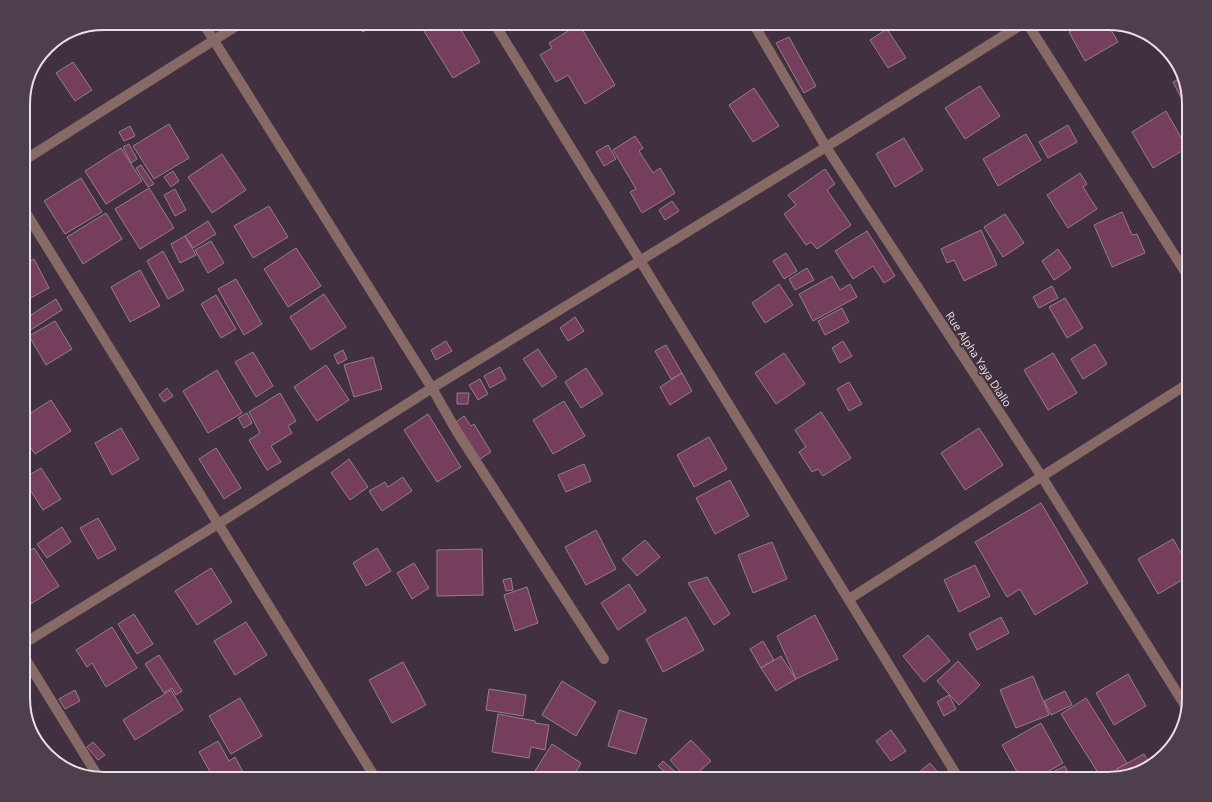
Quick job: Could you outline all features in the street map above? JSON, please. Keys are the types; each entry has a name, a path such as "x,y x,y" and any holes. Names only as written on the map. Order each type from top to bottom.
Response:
{"street":[{"path":"208,30 432,388 457,432 604,659"},
{"path":"30,157 230,30"},
{"path":"498,30 955,772"},
{"name":"Rue Alpha Yaya Diallo","path":"757,30 826,147 1042,476 1182,701"},
{"path":"30,640 218,524 432,388 826,147 1013,30"},
{"path":"1031,30 1182,267"},
{"path":"30,219 372,772"},
{"path":"849,599 1182,387"},
{"path":"30,666 95,771"}],"building":[{"path":"423,30 461,30 480,62 453,78"},
{"path":"570,30 583,30 615,85 585,104 568,75 556,82 540,55 552,48 549,43"},
{"path":"888,30 906,58 888,68 870,40"},
{"path":"1073,30 1111,30 1118,42 1085,61 1069,32"},
{"path":"789,37 816,86 804,93 776,43"},
{"path":"73,62 92,90 75,101 56,73"},
{"path":"1178,80 1181,98 1173,82"},
{"path":"980,86 1000,116 965,139 945,108"},
{"path":"754,88 779,126 753,142 729,105"},
{"path":"1166,111 1182,139 1182,151 1153,168 1132,132"},
{"path":"169,124 189,158 154,179 133,146"},
{"path":"1068,125 1077,142 1048,158 1039,142"},
{"path":"130,126 135,136 124,141 119,132"},
{"path":"1026,134 1041,160 998,186 983,159"},
{"path":"635,136 643,148 639,151 653,173 660,168 675,193 642,213 630,192 636,189 613,150"},
{"path":"904,138 923,170 895,187 876,154"},
{"path":"129,144 137,159 131,163 123,147"},
{"path":"608,145 616,159 604,166 596,152"},
{"path":"121,148 142,181 106,204 85,171"},
{"path":"222,154 246,190 212,213 188,177"},
{"path":"141,165 154,184 148,187 136,168"},
{"path":"825,169 835,184 827,190 851,225 817,249 811,242 806,245 784,214 796,205 788,195"},
{"path":"173,171 179,181 171,187 164,177"},
{"path":"1080,173 1087,184 1083,187 1097,209 1068,228 1047,195"},
{"path":"81,178 102,212 65,234 44,201"},
{"path":"149,188 174,228 140,249 115,209"},
{"path":"175,189 186,210 175,216 164,195"},
{"path":"672,201 679,211 665,220 659,210"},
{"path":"269,206 288,237 253,258 234,226"},
{"path":"1122,212 1132,235 1137,234 1145,253 1112,267 1094,225"},
{"path":"106,213 122,239 83,264 67,237"},
{"path":"1005,214 1024,243 1003,257 984,227"},
{"path":"208,221 216,234 193,248 185,236"},
{"path":"981,230 997,265 964,281 954,260 947,263 941,249"},
{"path":"867,231 895,276 884,283 873,266 853,279 835,251"},
{"path":"185,236 196,255 180,263 171,244"},
{"path":"211,241 224,263 208,273 195,250"},
{"path":"296,248 321,286 288,307 264,269"},
{"path":"1058,249 1071,268 1054,280 1042,261"},
{"path":"163,251 184,290 168,299 147,261"},
{"path":"786,253 797,271 784,279 773,261"},
{"path":"34,259 49,288 30,298 30,261"},
{"path":"807,268 814,280 795,290 789,279"},
{"path":"140,270 160,306 130,322 111,287"},
{"path":"832,276 840,290 850,284 857,297 813,321 799,294"},
{"path":"236,279 262,324 244,335 218,289"},
{"path":"779,284 793,305 765,323 752,303"},
{"path":"1052,286 1058,298 1039,308 1033,297"},
{"path":"324,294 346,327 311,350 290,317"},
{"path":"216,295 236,329 221,338 201,304"},
{"path":"1065,298 1083,328 1067,338 1049,307"},
{"path":"56,299 62,310 30,330 30,316"},
{"path":"842,308 849,322 825,335 818,321"},
{"path":"575,317 584,331 568,341 560,328"},
{"path":"55,321 72,349 46,365 30,335"},
{"path":"446,341 452,351 436,360 431,350"},
{"path":"843,341 852,356 840,363 832,348"},
{"path":"1095,344 1107,364 1083,379 1071,359"},
{"path":"666,345 682,373 671,379 655,351"},
{"path":"538,349 557,377 542,387 523,359"},
{"path":"343,350 347,359 338,364 334,355"},
{"path":"253,352 273,386 256,397 235,362"},
{"path":"784,353 805,384 776,404 755,373"},
{"path":"1053,353 1077,393 1048,410 1024,370"},
{"path":"373,357 382,389 354,397 344,365"},
{"path":"326,365 349,400 317,421 294,387"},
{"path":"500,367 506,379 490,388 484,376"},
{"path":"586,368 603,394 581,408 565,382"},
{"path":"217,370 242,413 208,433 183,391"},
{"path":"682,373 692,391 670,405 660,387"},
{"path":"480,379 488,394 478,400 469,385"},
{"path":"849,382 862,404 849,411 837,389"},
{"path":"167,388 173,396 164,402 159,395"},
{"path":"280,393 296,421 288,426 292,433 271,446 281,462 267,470 249,440 260,433 249,412"},
{"path":"457,393 469,393 468,404 457,404"},
{"path":"51,400 71,431 35,454 30,447 30,414"},
{"path":"564,401 585,436 553,454 533,420"},
{"path":"821,412 851,458 823,476 818,469 812,472 799,452 806,447 795,430"},
{"path":"247,413 252,423 244,428 238,418"},
{"path":"428,414 461,467 437,482 404,430"},
{"path":"464,416 471,426 474,424 491,452 480,459 456,422"},
{"path":"121,428 139,459 112,475 95,443"},
{"path":"979,428 1003,465 965,490 941,453"},
{"path":"709,437 727,469 694,487 677,455"},
{"path":"216,448 241,488 224,499 199,459"},
{"path":"349,459 368,487 350,500 331,473"},
{"path":"584,464 591,481 566,492 558,475"},
{"path":"41,468 61,499 43,510 30,490 30,475"},
{"path":"403,477 412,491 382,511 369,491 385,482 388,487"},
{"path":"730,480 749,516 715,534 696,498"},
{"path":"1041,503 1088,583 1035,615 1020,589 1007,597 975,542"},
{"path":"98,518 116,549 98,559 80,528"},
{"path":"62,527 71,542 47,558 37,544"},
{"path":"596,530 616,569 586,585 565,547"},
{"path":"1173,539 1182,555 1182,580 1158,594 1138,559"},
{"path":"645,540 660,557 637,576 622,559"},
{"path":"772,542 787,579 753,593 738,555"},
{"path":"34,548 59,586 30,605 30,551"},
{"path":"377,548 391,571 366,586 353,563"},
{"path":"482,549 483,595 437,596 437,550"},
{"path":"414,563 429,588 412,599 397,573"},
{"path":"975,565 990,596 959,612 944,580"},
{"path":"211,568 232,602 197,625 175,591"},
{"path":"707,577 730,614 714,625 688,583"},
{"path":"511,578 513,590 506,591 503,580"},
{"path":"629,584 646,611 618,630 601,603"},
{"path":"527,587 538,623 515,631 504,595"},
{"path":"134,614 153,644 137,654 118,624"},
{"path":"815,615 838,659 796,679 777,636"},
{"path":"686,617 704,650 663,672 646,639"},
{"path":"1001,617 1009,633 977,650 969,634"},
{"path":"246,622 267,655 235,675 214,641"},
{"path":"112,627 137,668 106,687 92,663 87,667 76,650"},
{"path":"928,635 950,661 924,682 903,656"},
{"path":"763,641 774,660 761,668 750,649"},
{"path":"159,655 182,691 176,695 172,688 164,693 145,664"},
{"path":"781,656 796,679 776,691 761,668"},
{"path":"958,661 980,685 959,705 937,681"},
{"path":"403,662 426,705 392,723 369,680"},
{"path":"1128,674 1146,706 1114,725 1096,693"},
{"path":"1033,676 1049,715 1016,728 1000,690"},
{"path":"562,681 596,702 576,736 542,715"},
{"path":"489,689 526,695 523,716 486,710"},
{"path":"75,690 80,701 65,709 59,699"},
{"path":"171,690 183,710 135,740 123,720"},
{"path":"1065,691 1072,705 1051,715 1044,701"},
{"path":"949,695 956,709 944,716 937,702"},
{"path":"240,698 262,736 231,754 209,716"},
{"path":"1086,698 1127,763 1114,771 1098,772 1061,714"},
{"path":"619,710 647,719 636,754 608,746"},
{"path":"498,714 549,725 545,750 531,747 529,758 492,752"},
{"path":"1041,723 1063,763 1047,772 1017,772 1002,745"},
{"path":"891,730 906,751 891,761 876,741"},
{"path":"691,740 711,761 699,772 681,772 670,760"},
{"path":"218,741 229,761 235,757 243,772 210,772 199,752"},
{"path":"93,742 105,755 98,760 87,747"},
{"path":"552,744 581,763 576,772 534,772"},
{"path":"1144,754 1148,760 1132,768 1122,771 1118,771 1117,769"},
{"path":"663,761 676,772 665,772 658,766"},
{"path":"930,763 938,772 919,772"},
{"path":"1065,766 1068,772 1053,772"}]}
